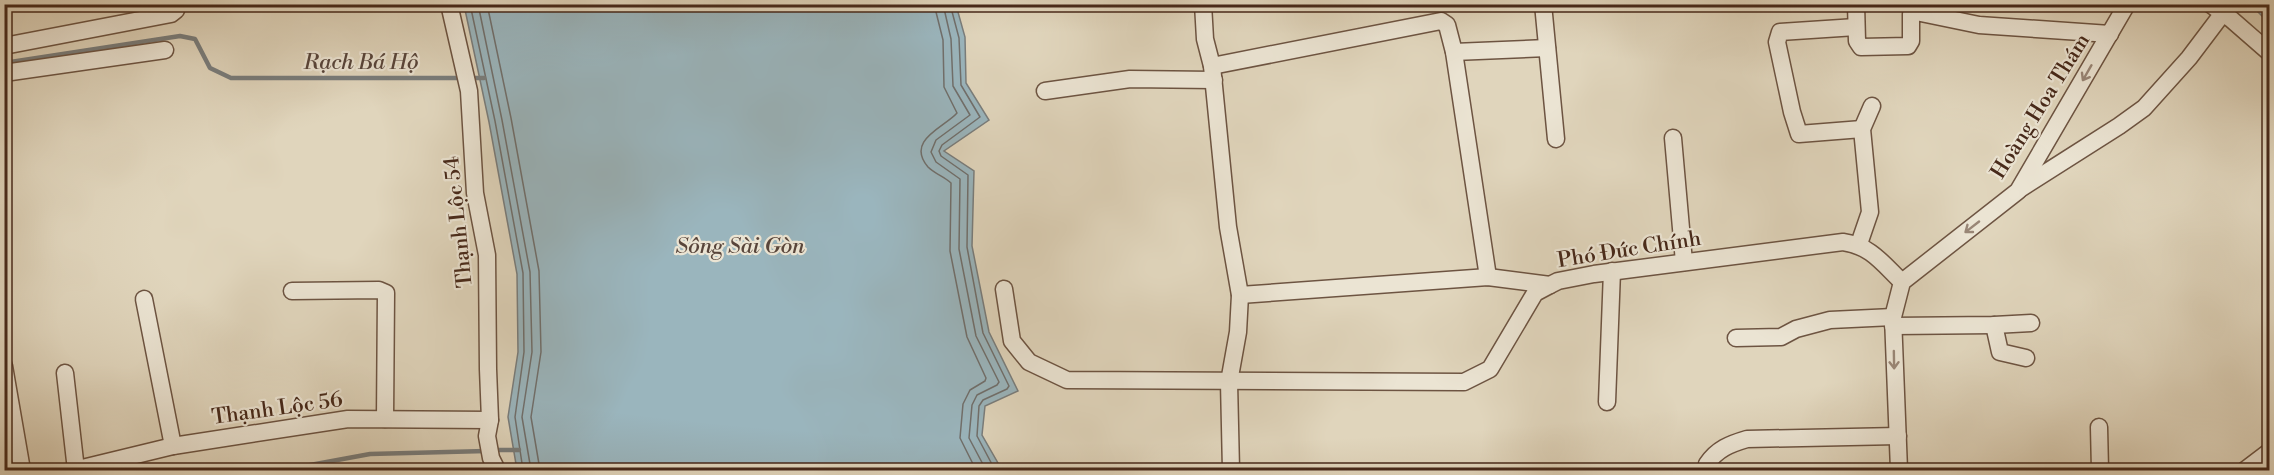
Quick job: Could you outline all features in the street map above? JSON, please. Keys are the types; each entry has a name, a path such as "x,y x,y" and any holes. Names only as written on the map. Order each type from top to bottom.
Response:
{"street":[{"path":"4,46 171,14 176,10 178,4"},
{"name":"Thạnh Lộc 54","path":"449,4 469,88 476,194 488,255 490,420 488,440 494,464"},
{"path":"1203,4 1205,39 1213,73 1228,227 1240,295 1238,332 1229,382 1231,471"},
{"path":"1543,4 1556,139"},
{"path":"1856,4 1857,41 1861,47 1868,48 1908,46 1911,41 1911,14 1916,12 1979,25 2110,34"},
{"name":"Hoàng Hoa Thám","path":"1902,282 2018,191 2127,4"},
{"path":"2018,191 2120,126 2144,108 2189,58 2217,9 2270,53"},
{"path":"1045,91 1130,79 1213,73 1441,21 1447,25 1454,52 1488,277"},
{"path":"1856,27 1780,32 1777,42 1799,134 1862,129"},
{"path":"1454,52 1547,48"},
{"path":"4,73 165,50"},
{"path":"1872,106 1862,129 1870,212 1859,244 1872,253 1902,282 1893,321 1899,471"},
{"path":"1673,138 1684,262"},
{"name":"Phó Đức Chính","path":"1240,295 1488,277 1550,285 1558,280 1684,262 1843,242 1859,244"},
{"path":"1607,402 1612,272"},
{"path":"1004,289 1012,341 1029,362 1067,380 1464,382 1490,369 1535,293 1550,285"},
{"path":"292,291 379,290 386,293 385,419"},
{"path":"144,299 173,446"},
{"path":"1736,339 1781,337 1796,329 1830,320 1994,326 2031,323"},
{"path":"1994,326 2000,352 2026,358"},
{"path":"4,366 22,471"},
{"path":"66,373 75,470"},
{"name":"Thạnh Lộc 56","path":"75,470 173,446 348,418 490,420"},
{"path":"2099,427 2100,471"},
{"path":"1707,464 1713,454 1727,445 1747,439 1898,436"},
{"path":"2245,471 2270,451"}],"water":[{"name":"Sông Sài Gòn","path":"464,5 956,5 965,37 966,83 989,120 944,151 974,171 972,246 989,332 1018,391 985,406 982,435 1002,470 517,470 508,417 518,352 517,274 489,122"},
{"path":"2251,5 2269,5 2269,23"}],"waterway":[{"name":"Rạch Bá Hộ","path":"4,63 180,36 195,39 210,68 231,78 484,78"},
{"path":"494,450 519,450"},
{"path":"283,470 370,454 486,451"}]}
